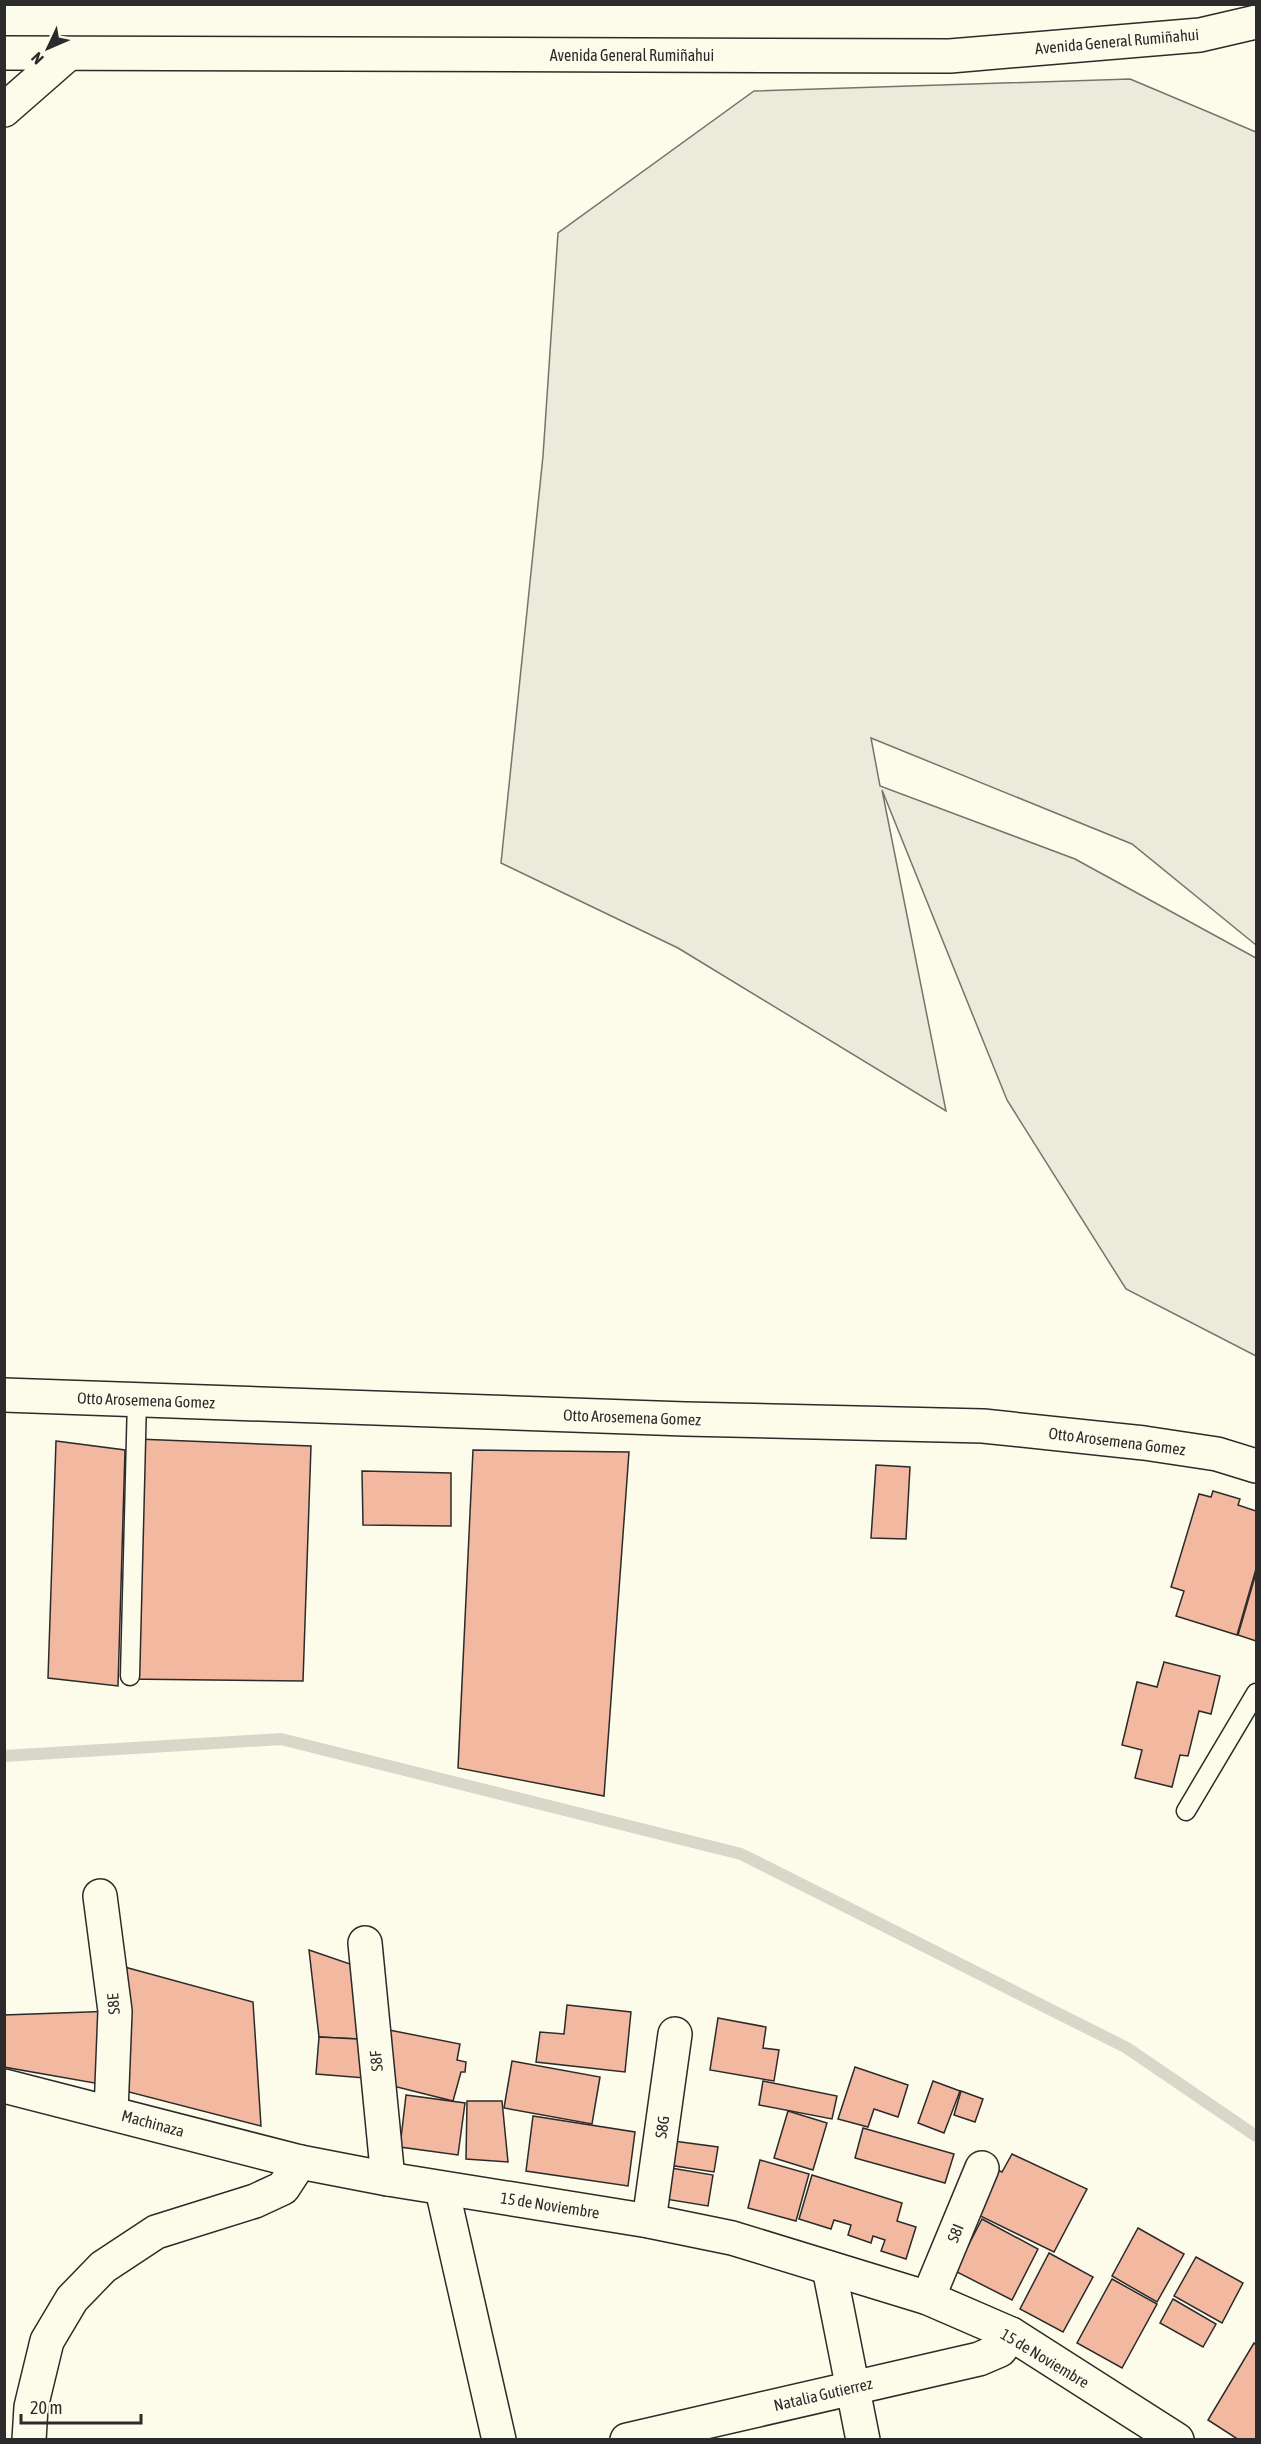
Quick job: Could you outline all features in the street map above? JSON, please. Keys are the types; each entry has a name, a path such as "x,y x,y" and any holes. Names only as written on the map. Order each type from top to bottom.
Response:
{"street":[{"name":"Avenida General Rumiñahui","path":"4,53 950,56 1200,35 1257,22"},
{"path":"4,110 68,54"},
{"name":"Otto Arosemena Gomez","path":"4,1395 685,1419 983,1426 1144,1443 1217,1454 1257,1466"},
{"name":"S8E","path":"100,1896 114,2011 111,2112"},
{"name":"S8F","path":"365,1943 388,2180"},
{"name":"S8G","path":"649,2221 675,2034"},
{"name":"Machinaza","path":"4,2086 300,2162"},
{"path":"29,2439 31,2407 47,2341 72,2299 103,2267 156,2232 255,2201 283,2188 300,2162"},
{"name":"15 de Noviembre","path":"300,2162 388,2180 649,2221 732,2238 928,2298 1011,2334 1177,2439"},
{"name":"S8I","path":"928,2298 982,2168"},
{"path":"442,2189 499,2439"},
{"path":"829,2268 863,2439"},
{"name":"Natalia Gutierrez","path":"627,2439 980,2359 1000,2350 1011,2334"}],"lane":[{"path":"130,1676 137,1400"},
{"path":"1186,1812 1257,1693"}],"shaded area":[{"path":"1130,79 1256,132 1256,945 1132,844 871,738 880,786 1075,859 1256,958 1256,1356 1126,1289 1007,1100 882,790 946,1111 678,948 501,863 543,456 558,233 754,91"}],"building":[{"path":"137,1439 311,1446 303,1681 125,1679"},
{"path":"56,1441 125,1450 118,1686 48,1678"},
{"path":"473,1450 629,1452 604,1796 458,1768"},
{"path":"876,1465 910,1467 906,1539 871,1538"},
{"path":"362,1471 451,1473 451,1526 363,1525"},
{"path":"1213,1491 1240,1499 1238,1505 1256,1511 1256,1569 1237,1635 1176,1616 1184,1591 1171,1587 1199,1494 1211,1497"},
{"path":"1256,1573 1256,1641 1238,1635"},
{"path":"1164,1662 1220,1676 1211,1714 1199,1711 1188,1756 1180,1755 1172,1787 1135,1778 1142,1750 1122,1745 1137,1682 1157,1687"},
{"path":"309,1950 353,1965 358,2039 319,2037"},
{"path":"121,1966 253,2002 261,2126 129,2092"},
{"path":"567,2005 631,2012 625,2072 536,2062 540,2032 564,2034"},
{"path":"115,2011 100,2084 4,2067 4,2015"},
{"path":"718,2018 766,2027 763,2048 779,2050 774,2081 710,2070"},
{"path":"379,2028 460,2044 457,2060 466,2062 465,2072 461,2072 453,2101 381,2083"},
{"path":"319,2037 358,2039 365,2078 316,2074"},
{"path":"512,2061 600,2077 592,2124 504,2108"},
{"path":"855,2067 908,2085 898,2117 874,2109 868,2127 838,2119"},
{"path":"763,2081 837,2096 832,2119 759,2105"},
{"path":"933,2081 960,2091 944,2133 918,2123"},
{"path":"961,2091 983,2099 975,2122 954,2115"},
{"path":"406,2095 465,2103 458,2155 400,2147"},
{"path":"467,2101 502,2101 508,2162 466,2159"},
{"path":"788,2111 827,2123 813,2170 774,2158"},
{"path":"533,2116 635,2132 628,2186 526,2171"},
{"path":"863,2128 954,2154 945,2183 855,2158"},
{"path":"666,2140 718,2147 714,2172 662,2164"},
{"path":"1012,2154 1087,2189 1054,2252 966,2209 985,2165 1002,2172"},
{"path":"760,2160 809,2174 796,2221 748,2208"},
{"path":"665,2167 713,2175 708,2206 659,2198"},
{"path":"812,2175 902,2203 897,2221 916,2227 906,2259 881,2251 885,2240 873,2236 871,2243 848,2235 851,2225 834,2220 831,2229 799,2219"},
{"path":"982,2219 1038,2249 1012,2300 955,2271"},
{"path":"1138,2228 1184,2254 1157,2302 1112,2276"},
{"path":"1049,2253 1093,2277 1063,2332 1020,2309"},
{"path":"1196,2257 1243,2283 1222,2323 1174,2296"},
{"path":"1112,2279 1157,2304 1122,2368 1077,2343"},
{"path":"1173,2299 1216,2324 1203,2347 1160,2323"},
{"path":"1254,2343 1256,2345 1256,2440 1239,2440 1208,2420"}],"waterway":[{"path":"4,1756 281,1739 741,1854 1127,2048 1256,2136"}]}
